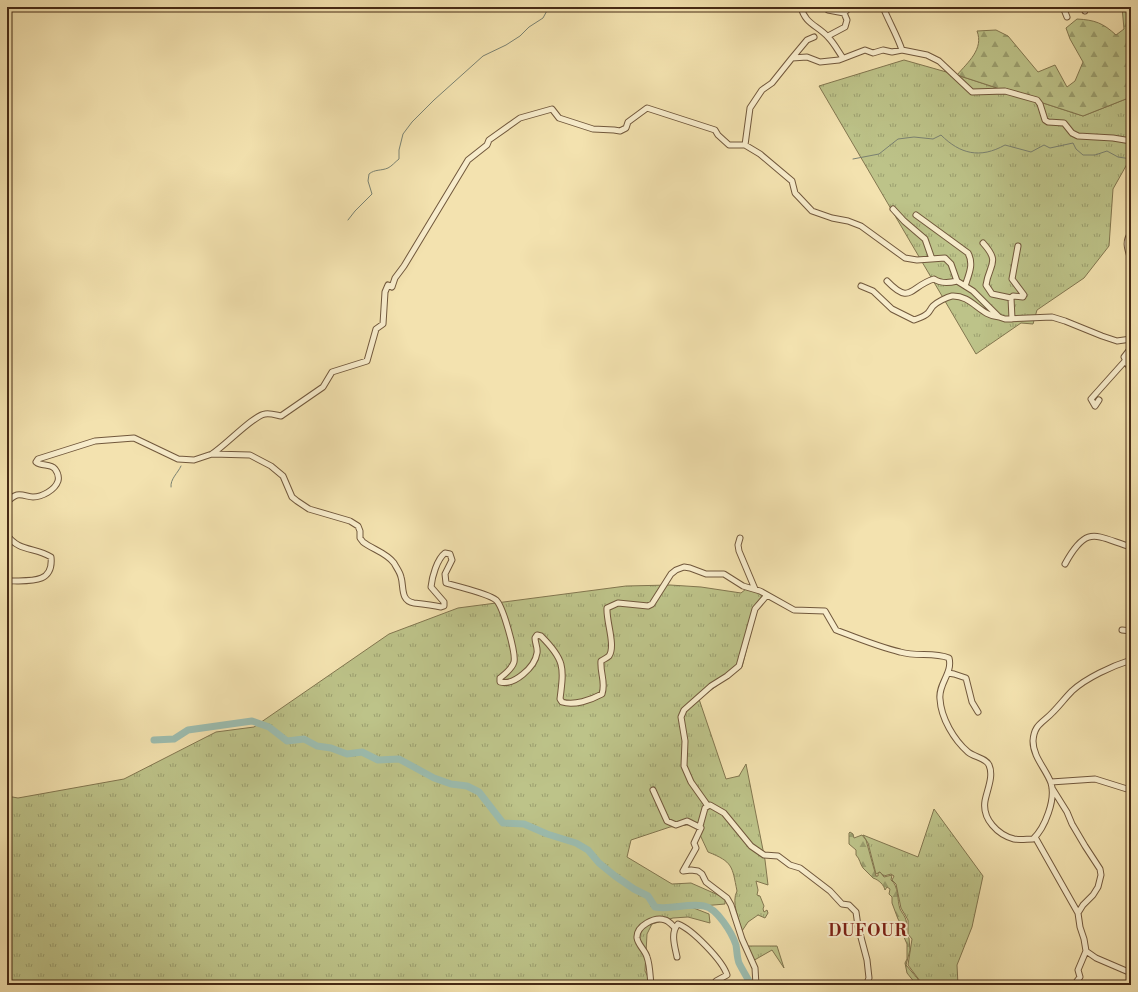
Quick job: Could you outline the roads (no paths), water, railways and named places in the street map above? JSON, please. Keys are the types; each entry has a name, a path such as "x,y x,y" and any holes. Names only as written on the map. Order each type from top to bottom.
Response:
{"street":[{"path":"801,7 803,15 808,21 828,36 843,58"},
{"path":"844,13 850,7"},
{"path":"883,7 902,50"},
{"path":"1063,7 1067,17"},
{"path":"828,10 844,13"},
{"path":"828,36 845,27 847,20 844,13"},
{"path":"745,145 750,108 762,90 772,83 807,40 814,37"},
{"path":"792,58 807,57 820,62 839,60 865,50 873,53 883,50 892,52 902,50 927,55 939,62 972,92 1005,91 1037,100 1040,104 1045,120 1048,122 1064,123 1072,134 1078,136 1113,138 1131,141"},
{"path":"7,502 20,494 32,497 42,496 56,486 59,478 56,470 50,465 39,465 36,462 38,459 95,441 134,438 178,459 194,460 212,454 223,447 260,415 266,414 281,416 323,387 332,372 367,361 376,329 383,324 388,285 392,287 395,278 404,266 468,160 487,146 489,140 520,118 552,109 559,118 593,129 620,131 626,128 628,122 647,108 714,130 729,145 745,145 760,154 792,181 795,193 812,212 848,221 861,226 905,258 917,260 945,258 949,260 957,281 973,291 999,317"},
{"path":"893,209 904,221 925,239 932,259"},
{"path":"916,216 968,253 971,262 965,286"},
{"path":"1131,233 1127,247 1131,260"},
{"path":"983,243 991,251 993,264 986,285 992,294 1011,298 1013,296 1023,297 1024,294 1012,279 1018,246"},
{"path":"887,281 895,289 906,294 934,279 940,282 948,283 957,281"},
{"path":"861,286 873,291 892,309 914,320 921,318 928,313 936,303 951,296 965,298 993,317 1012,319 1052,317 1117,341 1131,339"},
{"path":"1011,298 1012,319"},
{"path":"1131,348 1124,356 1131,371"},
{"path":"1099,400 1095,406 1091,399 1126,362"},
{"path":"212,454 250,456 257,459 271,466 283,476 292,497 297,501 314,511 350,521 358,526 360,538 363,542 393,562 401,577 404,596 412,603 421,603 441,607 444,606 444,602 431,588 432,576 440,556 445,553 450,554 452,560 445,574 446,583 477,592 496,600 502,608 514,661 511,669 500,678 500,682 508,683 516,680 535,662 538,652 535,638 537,636 541,636 558,654 563,673 560,699 566,704 588,701 602,694 605,686 600,668 601,661 607,658 610,654 611,642 606,616 607,608 618,603 648,606 652,604 671,574 684,567 711,575 724,574 743,586 755,589 794,610 825,611 836,630 881,646 911,655 939,654 949,658 951,665 942,685 940,698 944,715 951,730 969,753 987,762 989,765 989,789 985,801 985,812 997,831 1015,839 1033,839 1048,814 1051,803 1051,782 1037,757 1033,742 1035,728 1053,712 1073,690 1093,677 1119,664 1131,660"},
{"path":"7,534 12,541 21,547 45,553 51,557 52,566 47,574 41,579 30,582 23,580 7,581"},
{"path":"1065,564 1076,546 1087,537 1094,536 1114,540 1131,547"},
{"path":"740,538 738,545 739,551 755,589"},
{"path":"767,595 755,609 739,666 712,686 684,710 681,716 685,751 684,766 691,782 708,806 710,805 724,813 750,846 764,855 778,856 790,865 800,868 830,891 842,904 849,905 856,912 867,960 869,978 867,983"},
{"path":"1122,630 1131,631"},
{"path":"948,673 966,678 972,702 978,712"},
{"path":"1051,782 1095,779 1127,789 1131,788"},
{"path":"1052,788 1100,869 1101,875 1098,886 1093,895 1083,905 1078,913"},
{"path":"653,790 667,821 676,825 687,821 701,828"},
{"path":"708,806 706,806 701,822 701,828 694,843 696,848 683,871 698,871 702,874 706,882 727,898 731,905 742,939 755,968 756,985"},
{"path":"1035,837 1078,913 1086,951 1078,970 1080,977 1074,985"},
{"path":"651,985 647,957 637,940 636,935 639,930 653,920 658,919 666,920 675,928"},
{"path":"677,957 674,943 675,928 678,924 685,927 716,956 725,969 727,975 716,981 718,985"},
{"path":"1086,951 1096,958 1131,973"}],"waterway":[{"path":"348,220 372,194 368,181 369,174 374,171 388,168 399,159 399,150 403,134 412,122 483,56 506,45 520,36 529,27 543,18 549,7"},
{"path":"853,159 879,154 898,139 914,137 933,139 941,135 956,147 971,152 987,152 1005,145 1031,152 1044,145 1050,148 1073,143 1076,149 1083,155 1095,155 1107,151 1118,157 1131,159"},
{"path":"171,487 173,479 181,466"},
{"path":"154,740 174,739 188,730 252,721 269,727 287,741 304,739 317,746 331,748 347,754 362,752 378,760 399,759 434,778 451,784 467,786 479,792 503,823 524,824 547,834 576,843 588,850 599,863 615,876 634,889 648,896 655,907 667,908 698,905 714,911 731,934 736,945 739,963 751,985"}],"district":[{"name":"DUFOUR","path":"868,930"}]}
